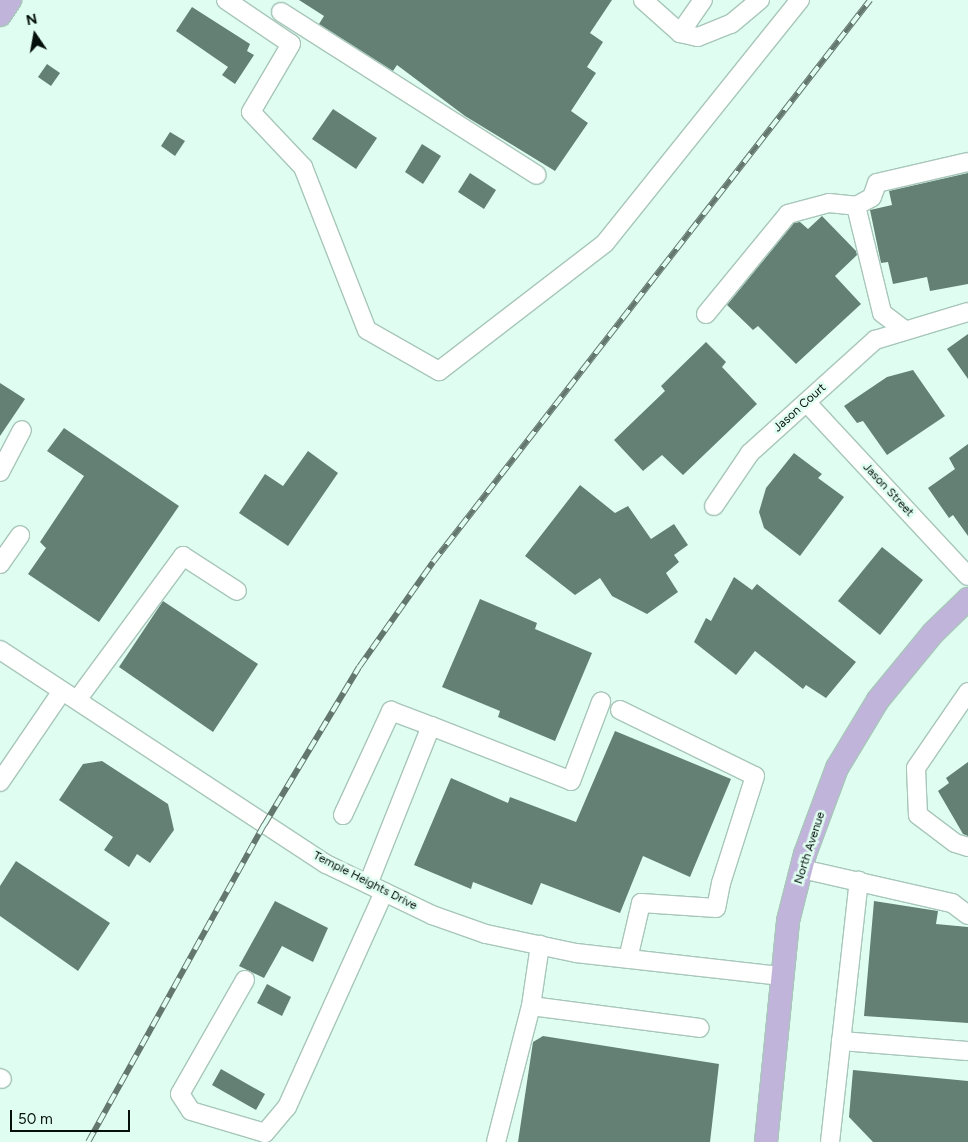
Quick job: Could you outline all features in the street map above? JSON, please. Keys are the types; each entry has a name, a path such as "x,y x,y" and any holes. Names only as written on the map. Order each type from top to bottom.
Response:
{"main road":[{"path":"0,15 10,0"},
{"name":"North Avenue","path":"766,1142 788,921 802,869 837,768 878,700 933,633 968,599"}],"street":[{"path":"644,0 680,34 698,37 731,24 760,0"},
{"path":"680,34 703,0"},
{"path":"233,2 269,30 291,44 251,112 303,167 367,330 439,371 605,243 800,0"},
{"path":"269,30 285,6 537,175"},
{"path":"706,314 788,214 829,202 856,206 872,197 877,183 968,162"},
{"path":"856,206 882,313 903,329"},
{"name":"Jason Court","path":"714,506 750,453 875,340 903,329 968,312"},
{"name":"Jason Street","path":"807,403 968,576"},
{"path":"0,472 22,430"},
{"path":"0,564 20,535"},
{"path":"77,700 183,556 237,591"},
{"name":"Temple Heights Drive","path":"0,650 326,864 432,915 486,934 540,945 628,959 782,976"},
{"path":"0,782 62,691"},
{"path":"968,692 916,768 918,815 955,843 968,847"},
{"path":"343,815 391,711 572,781 601,702"},
{"path":"620,710 755,776 721,883 716,908 641,903 628,959"},
{"path":"368,884 431,726"},
{"path":"802,869 952,903 968,915"},
{"path":"830,1142 859,882"},
{"path":"245,980 180,1094 191,1111 265,1133 287,1107 384,892"},
{"path":"496,1142 531,1006 540,945"},
{"path":"531,1006 700,1028"},
{"path":"841,1041 968,1051"}],"building":[{"path":"299,0 612,0 590,33 603,42 587,67 596,73 571,111 588,123 555,171 465,116 397,65 393,71 319,24 324,16"},
{"path":"192,7 250,44 247,51 254,55 235,84 222,75 228,67 176,31"},
{"path":"47,64 60,73 51,86 38,77"},
{"path":"333,109 377,138 356,169 312,139"},
{"path":"170,132 185,141 175,156 161,146"},
{"path":"422,144 441,156 423,184 405,172"},
{"path":"470,173 496,190 484,209 458,192"},
{"path":"968,173 968,284 930,291 927,277 893,284 888,262 881,263 870,210 892,205 889,191"},
{"path":"822,216 856,251 857,255 835,276 861,304 796,364 758,326 753,330 727,305 794,223 800,222 808,229"},
{"path":"968,334 968,379 947,349"},
{"path":"706,342 726,362 722,367 757,404 683,475 662,455 643,471 614,440 665,391 661,386"},
{"path":"913,370 945,416 887,455 863,421 857,423 844,406 887,377"},
{"path":"0,383 25,399 0,436"},
{"path":"64,428 179,506 99,622 28,574 46,548 40,542 84,476 47,451"},
{"path":"968,444 968,536 953,515 949,518 928,488 955,469 949,458"},
{"path":"308,451 338,473 288,546 239,513 265,474 283,486"},
{"path":"794,453 822,474 818,478 844,497 800,556 764,528 759,512 766,488"},
{"path":"580,485 615,513 628,506 651,539 674,524 688,545 674,555 679,562 666,573 678,592 647,614 612,596 600,578 575,595 525,556"},
{"path":"882,547 923,580 880,635 838,601"},
{"path":"734,577 752,590 757,584 856,662 826,698 806,685 803,689 755,651 736,675 694,642 706,618 711,621"},
{"path":"480,599 537,623 535,629 592,653 555,741 498,717 500,711 442,687"},
{"path":"163,601 258,664 213,732 119,667"},
{"path":"615,731 731,779 690,877 643,856 620,913 541,883 532,905 473,882 471,889 414,865 451,778 508,803 510,797 576,822"},
{"path":"102,761 168,804 174,830 150,863 137,854 129,867 104,850 113,837 59,800 83,764"},
{"path":"968,762 968,836 963,834 938,791 949,783 946,778"},
{"path":"16,861 110,923 78,971 0,916 0,886"},
{"path":"275,901 328,928 313,962 282,946 264,978 239,966"},
{"path":"874,901 938,911 936,924 968,927 968,1023 864,1016"},
{"path":"267,984 291,997 282,1016 257,1003"},
{"path":"543,1036 719,1064 710,1142 518,1142 533,1042"},
{"path":"221,1069 265,1094 256,1110 212,1085"},
{"path":"853,1070 968,1081 968,1142 873,1142 849,1117"}],"railway":[{"path":"88,1142 264,825 359,667 433,562 870,0"}]}
